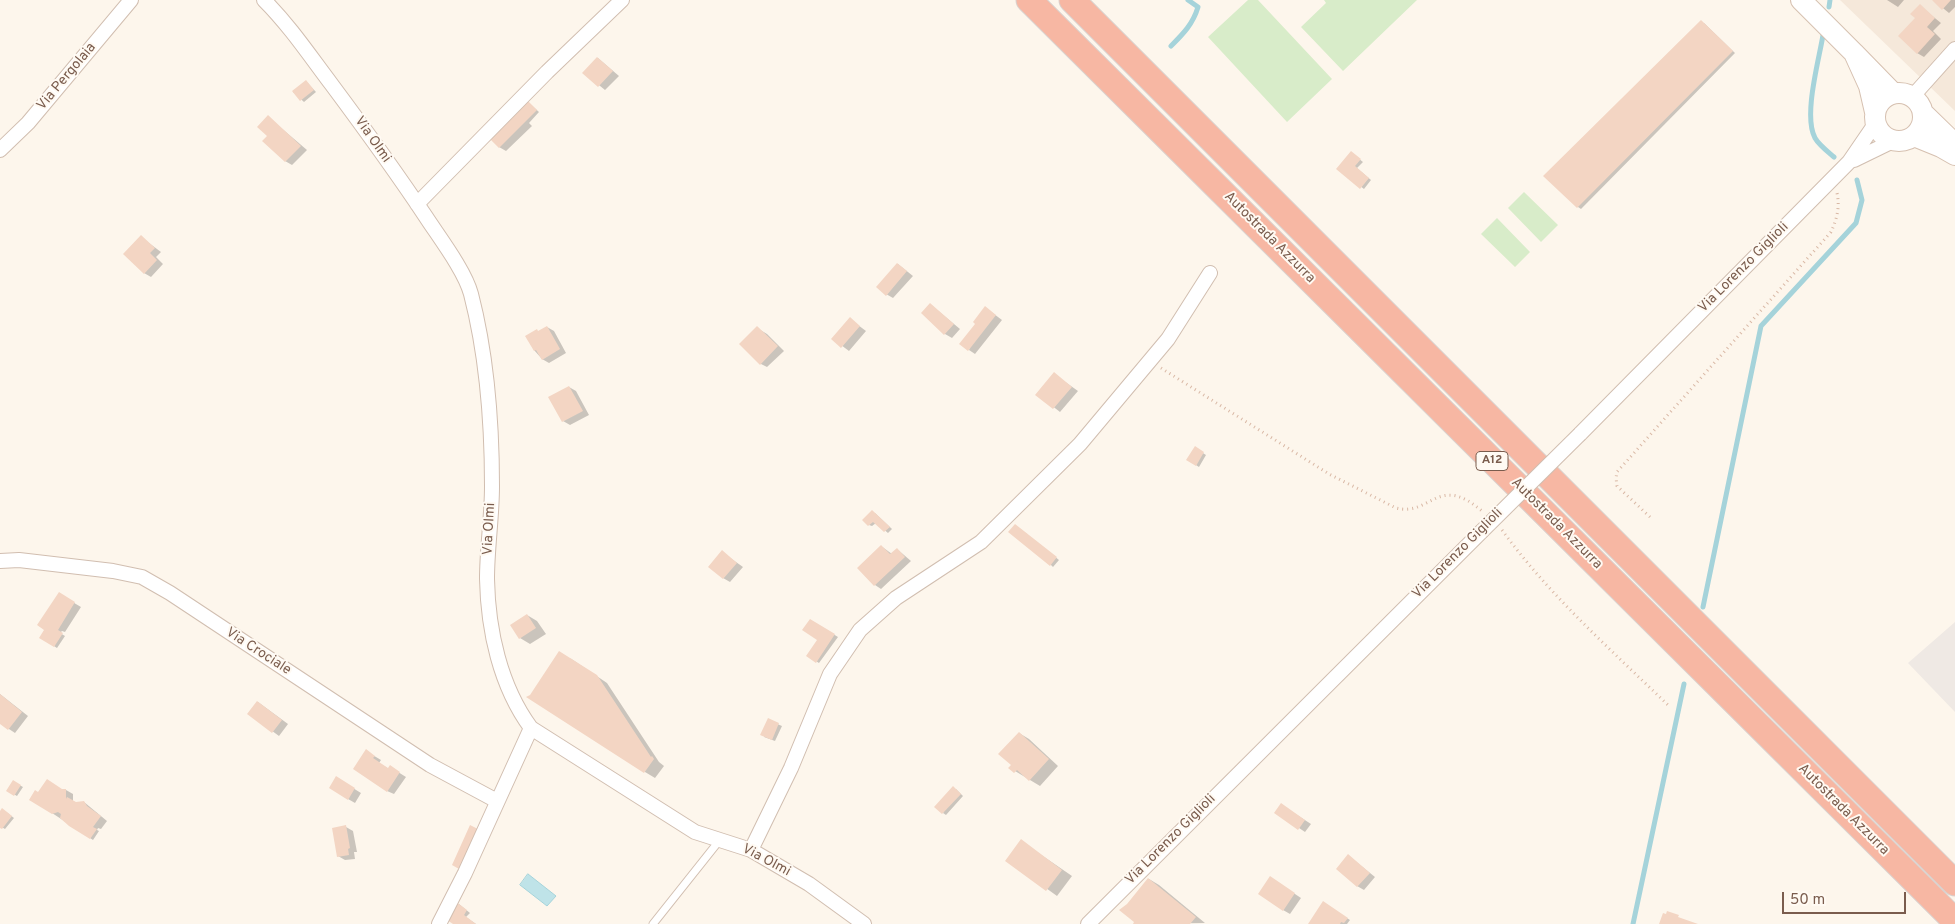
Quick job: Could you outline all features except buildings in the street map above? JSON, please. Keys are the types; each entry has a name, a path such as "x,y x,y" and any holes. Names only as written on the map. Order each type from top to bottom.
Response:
{"highway":[{"name":"Autostrada Azzurra","path":"1029,0 1955,921"},
{"name":"Autostrada Azzurra","path":"1072,0 1955,883"}],"main road":[{"path":"1801,0 1854,53 1902,95 1921,107 1923,113 1922,126 1914,136 1900,142 1892,141 1879,132 1869,86 1854,53"},
{"path":"1875,118 1882,100 1902,95"},
{"path":"1923,113 1955,144"},
{"path":"1914,136 1955,155"}],"street":[{"name":"Via Pergolaia","path":"0,150 28,123 131,0"},
{"name":"Via Olmi","path":"264,0 286,22 362,126 417,204 470,291 480,335 491,417 492,488 487,577 489,607 500,666 519,711 531,728 694,832 751,850 808,884 864,924"},
{"path":"417,204 547,72 622,0"},
{"path":"1902,95 1955,49"},
{"name":"Via Lorenzo Giglioli","path":"1088,924 1580,434 1849,162 1875,118"},
{"name":"Via Lorenzo Giglioli","path":"1849,162 1892,141"},
{"path":"751,850 791,768 830,674 860,630 896,598 981,542 1080,444 1168,339 1210,273"},
{"name":"Via Crociale","path":"0,561 20,560 103,570 142,577 170,593 430,765 497,801"},
{"path":"439,924 465,873 531,728"}],"lane":[{"path":"653,924 719,841"}],"path":[{"path":"1650,517 1617,486 1617,472 1831,232 1838,219 1838,201 1833,178"},
{"path":"1150,361 1329,474 1369,496 1405,510 1444,495 1454,496 1465,498 1487,516"},
{"path":"1500,527 1522,558 1565,605 1668,705"}],"shaded area":[{"path":"1840,0 1955,0 1955,111"},
{"path":"1955,622 1955,712 1908,663"}],"green space":[{"path":"1248,0 1258,0 1332,79 1287,122 1208,37"},
{"path":"1324,0 1417,0 1343,71 1301,27 1326,3"},
{"path":"1524,192 1558,225 1541,242 1508,208"},
{"path":"1497,218 1530,252 1515,267 1481,234"}],"water":[{"path":"528,874 556,896 547,906 520,885"}],"waterway":[{"path":"1171,46 1187,28 1196,13 1198,7 1188,0"},
{"path":"1829,7 1830,0"},
{"path":"1823,35 1811,102 1812,128 1815,138 1821,146 1834,157"},
{"path":"1703,607 1761,326 1856,223 1862,200 1857,180"},
{"path":"1633,924 1684,684"}]}
